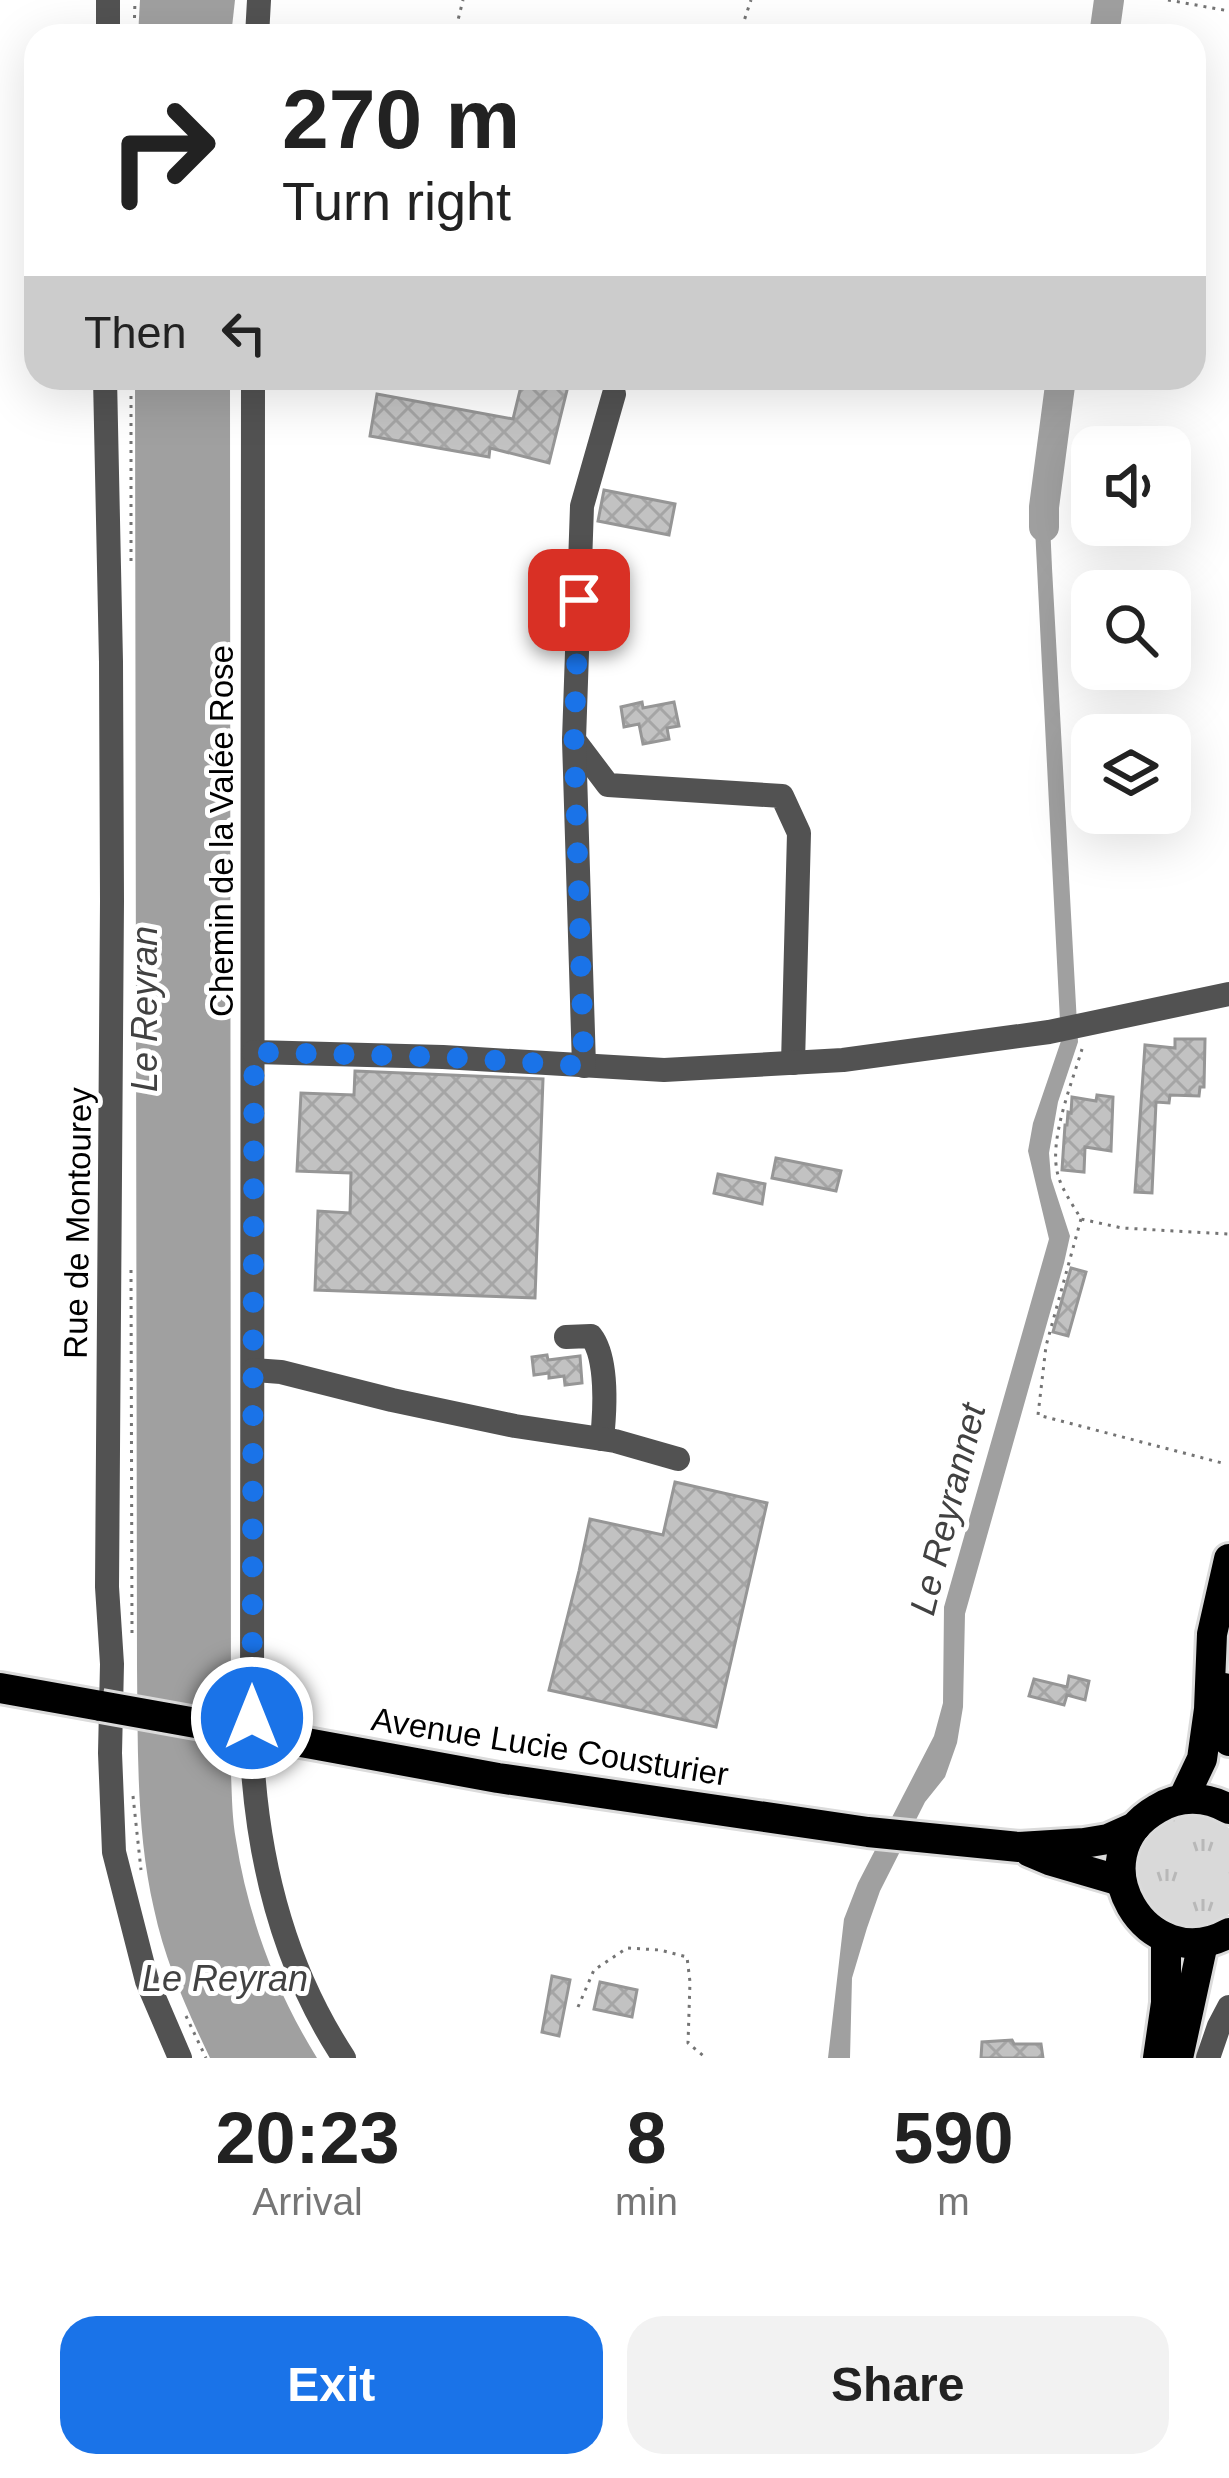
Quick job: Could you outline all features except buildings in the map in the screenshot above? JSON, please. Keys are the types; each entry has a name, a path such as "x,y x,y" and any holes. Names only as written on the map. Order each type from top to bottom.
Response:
{"main road":[{"path":"1229,1559 1212,1634 1202,1759 1183,1799 1204,1799 1229,1809"},
{"path":"1229,1624 1224,1676 1229,1741"},
{"name":"Avenue Lucie Cousturier","path":"0,1688 498,1778 868,1832 1019,1847 1108,1839 1135,1827 1164,1804 1183,1799"},
{"path":"1135,1827 1120,1862 1129,1905 1144,1925 1166,1938 1184,1943 1216,1938 1178,2058"},
{"name":"Avenue Lucie Cousturier","path":"1019,1847 1121,1881"},
{"path":"1158,2058 1166,2003 1166,1938"}],"street":[{"name":"Rue de Montourey","path":"105,390 111,662 107,1587 112,1813 114,1852 135,1941 181,2058"},
{"name":"Chemin de la Valée Rose","path":"254,390 252,1755 260,1844 274,1903 300,1977 344,2058"},
{"path":"584,1066 574,740 582,506 614,394"},
{"path":"574,740 608,784 782,796 799,833 793,1063"},
{"path":"254,1052 664,1070 793,1063 1089,1024 1229,994"},
{"path":"566,1337 591,1336 598,1346 602,1439"},
{"path":"253,1370 281,1372 515,1426 634,1445 678,1460"},
{"path":"1208,2058 1229,2007"}],"path":[{"path":"1168,0 1229,11"},
{"path":"130,390 131,584"},
{"path":"1089,1024 1060,1120 1056,1167 1081,1219 1046,1346 1038,1414 1226,1464"},
{"path":"1081,1219 1122,1228 1229,1234"},
{"path":"131,1271 131,1647"},
{"path":"133,1785 141,1869"},
{"path":"578,2007 594,1970 628,1948 687,1957 688,2042 706,2058"},
{"path":"181,2007 206,2058"}],"green space":[{"path":"1200,1814 1229,1828 1229,1914 1197,1926 1171,1923 1152,1908 1140,1886 1138,1862 1146,1839 1167,1821"}],"water":[{"path":"140,0 235,0 232,24 139,24"},
{"name":"Le Reyran","path":"135,390 230,390 232,1807 256,1925 289,2007 317,2058 210,2058 185,2003 154,1909 139,1789"},
{"name":"Le Reyrannet","path":"1043,487 1053,488 1049,501 1052,568 1078,1042 1058,1102 1049,1153 1051,1178 1070,1236 965,1614 963,1707 957,1743 945,1777 925,1802 880,1891 867,1928 852,1978 850,2058 828,2058 844,1919 934,1736 943,1703 944,1607 1049,1239 1028,1151 1061,1041 1034,508"}],"waterway":[{"name":"Le Reyrannet","path":"1106,24 1109,0"},
{"name":"Le Reyrannet","path":"1044,527 1059,390"}],"route":[{"path":"252,1718 254,1052 584,1066 574,740 579,600"}]}
